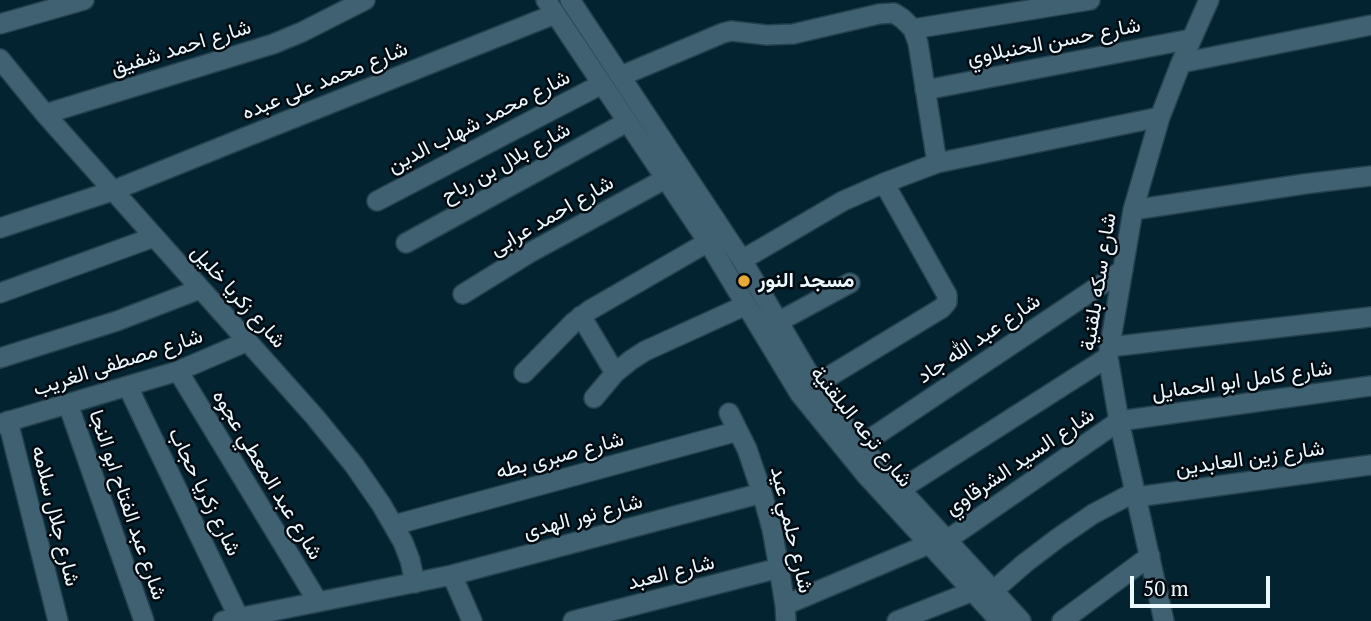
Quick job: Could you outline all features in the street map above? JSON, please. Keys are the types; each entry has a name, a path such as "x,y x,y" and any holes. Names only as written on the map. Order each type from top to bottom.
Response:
{"street":[{"path":"0,24 84,0"},
{"name":"شارع احمد شفيق","path":"45,114 273,44 365,0"},
{"name":"شارع ترعه البلقنية","path":"570,0 742,260 778,322 808,389 901,489 938,542"},
{"path":"913,29 1090,0"},
{"name":"شارع سكه بلقنية","path":"1164,621 1119,421 1109,352 1133,210 1160,117 1209,0"},
{"name":"شارع ترعه البلقنية","path":"551,7 664,180 708,242 746,304 808,389 843,448 938,542 983,591 1021,621"},
{"name":"شارع محمد على عبده","path":"0,228 113,191 551,7"},
{"path":"621,76 731,31 767,35 793,34 894,13 913,29 918,43 937,163"},
{"path":"1181,62 1371,24"},
{"name":"شارع حسن الحنبلاوي","path":"925,90 1191,39"},
{"name":"شارع زكريا خليل","path":"0,59 45,114 316,417 354,465 394,525 407,551 415,583"},
{"name":"شارع محمد شهاب الدين","path":"377,201 602,84"},
{"path":"742,260 843,201 937,163 1160,117"},
{"name":"شارع بلال بن رباح","path":"406,243 627,122"},
{"path":"1133,210 1371,176"},
{"name":"شارع احمد عرابى","path":"463,294 531,252 664,180"},
{"path":"808,389 942,308 947,302 947,295 884,183"},
{"path":"0,293 154,237"},
{"path":"524,373 581,316 708,242"},
{"name":"شارع عبد الله جاد","path":"861,445 1123,270"},
{"path":"778,322 850,283"},
{"path":"0,358 117,321 200,289"},
{"path":"594,398 615,373 645,351 746,304"},
{"path":"581,316 615,373"},
{"path":"901,489 1109,352 1371,317"},
{"name":"شارع مصطفى الغريب","path":"4,422 178,371 248,341"},
{"name":"شارع عبد المعطي عجوه","path":"178,371 318,602"},
{"name":"شارع كامل ابو الحمايل","path":"1119,421 1371,386"},
{"name":"شارع زكريا حجاب","path":"128,387 231,620"},
{"name":"شارع عبد الفتاح ابو النجا","path":"68,404 144,621"},
{"name":"شارع حلمي عيد","path":"729,413 753,465 762,493 772,529 785,613"},
{"name":"شارع السيد الشرقاوي","path":"785,613 938,542 1119,421"},
{"name":"شارع جلال سلامه","path":"4,422 58,621"},
{"name":"شارع صبرى بطه","path":"394,525 738,431"},
{"name":"شارع زين العابدين","path":"897,621 983,591 1093,514 1136,495 1371,465"},
{"name":"شارع نور الهدى","path":"231,620 294,614 318,602 452,575 762,493"},
{"path":"1062,621 1150,556"},
{"name":"شارع العبد","path":"573,621 779,568"},
{"path":"452,575 472,621"},
{"name":"شارع ترعه البلقنية","path":"983,591 1000,621"}],"place":[{"name":"مسجد النور","path":"744,281"}]}
